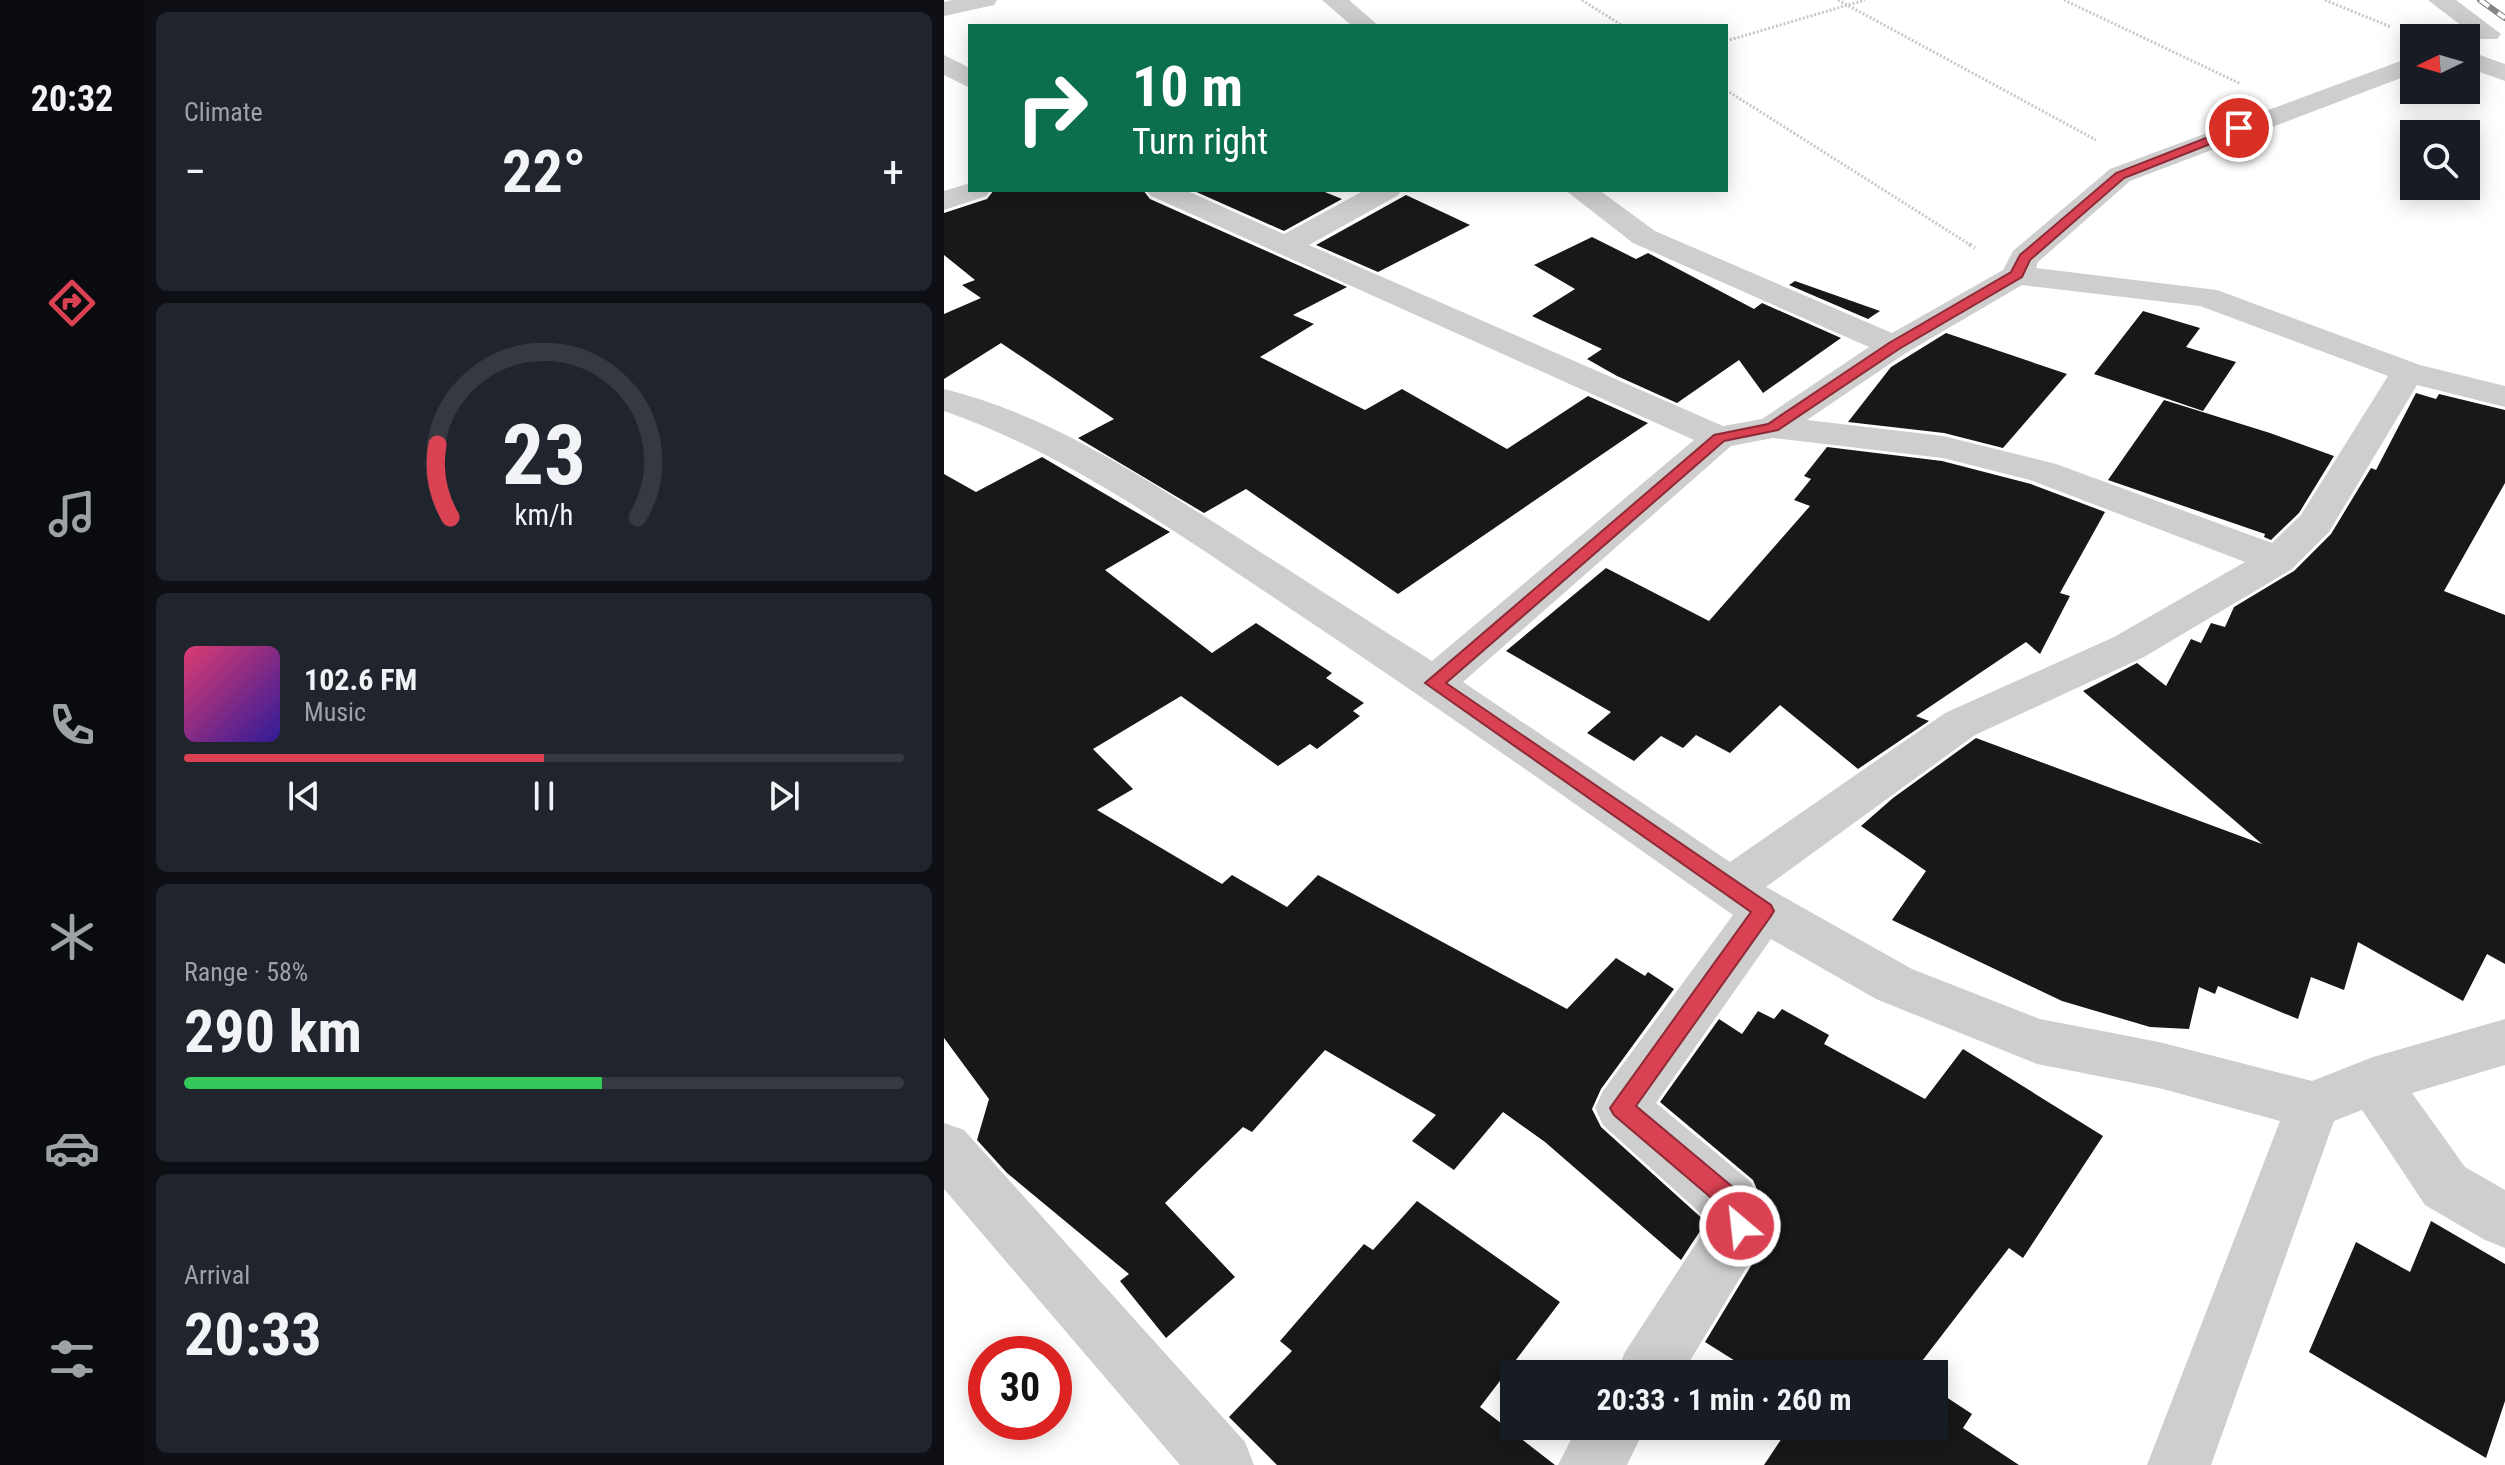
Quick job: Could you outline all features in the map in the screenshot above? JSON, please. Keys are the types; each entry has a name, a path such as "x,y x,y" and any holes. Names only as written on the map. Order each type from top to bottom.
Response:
{"street":[{"path":"944,9 985,0"},
{"path":"1334,0 1364,24"},
{"path":"2440,0 2486,35"},
{"path":"944,63 968,79"},
{"path":"2480,63 2505,73"},
{"path":"1773,427 1894,346 2018,273 2024,258 2120,175 2400,69"},
{"path":"944,201 970,192"},
{"path":"1166,192 1719,438"},
{"path":"1286,245 1383,192"},
{"path":"1583,192 1644,237 1894,346"},
{"path":"2018,273 2206,297 2408,372 2505,397"},
{"path":"1656,1360 1740,1226 1731,1201 1622,1108 1748,898 1960,724 2129,647 2278,560 2315,523 2408,372"},
{"path":"944,399 1058,445 1125,482 1434,683 1748,898 1894,984 2037,1041 2159,1065 2313,1105 2373,1081 2505,1042"},
{"path":"1434,683 1719,438 1773,427 1943,447 2043,472 2278,560"},
{"path":"2373,1081 2445,1186 2505,1221"},
{"path":"2179,1465 2313,1105"},
{"path":"944,1148 1222,1465"},
{"path":"1590,1465 1606,1440"}],"path":[{"path":"1582,0 1620,24"},
{"path":"1838,0 2088,135 2136,168"},
{"path":"1728,40 1865,0"},
{"path":"2064,0 2292,109"},
{"path":"2325,0 2391,27"},
{"path":"1728,91 2018,273"}],"building":[{"path":"992,192 1145,192 1150,199 1347,287 1293,315 1314,324 1260,357 1365,410 1402,389 1507,449 1588,396 1648,423 1398,594 1246,489 1204,513 1078,438 1114,419 1001,343 944,379 944,314 981,298 962,285 975,280 944,255 944,213 987,199"},
{"path":"1196,192 1325,192 1342,199 1284,231"},
{"path":"1406,195 1470,225 1378,272 1316,245"},
{"path":"1592,237 1636,259 1648,253 1754,309 1762,303 1841,338 1763,393 1739,360 1677,403 1587,359 1602,349 1532,316 1575,289 1534,265"},
{"path":"1795,281 1880,311 1868,319 1789,285"},
{"path":"2143,311 2200,328 2186,347 2236,362 2203,411 2094,374"},
{"path":"1946,333 2067,374 2003,448 1944,433 1848,422 1891,367"},
{"path":"2416,393 2436,399 2439,394 2505,410 2505,483 2444,591 2505,615 2505,964 2487,954 2463,1001 2358,942 2344,990 2311,977 2298,1019 2218,986 2215,994 2199,987 2189,1029 2150,1027 2062,1001 1892,920 1926,871 1861,826 1893,798 1976,738 2262,844 2083,691 2137,663 2166,686 2191,639 2201,643 2211,623 2225,627 2234,607 2294,571 2331,534 2371,468 2376,470"},
{"path":"2164,400 2334,456 2299,513 2271,540 2264,537 2265,534 2108,480"},
{"path":"1827,447 1942,461 2031,484 2105,512 2060,593 2070,596 2040,654 2026,642 1916,716 1929,721 1858,769 1780,705 1730,753 1696,735 1683,748 1661,736 1634,761 1587,733 1611,712 1506,651 1606,568 1709,621 1810,506 1794,500 1811,479 1804,476"},
{"path":"1042,457 1170,532 1105,570 1212,653 1256,623 1332,673 1326,678 1364,703 1353,711 1360,716 1317,749 1310,744 1278,766 1181,696 1093,749 1133,789 1097,810 1222,884 1232,875 1287,907 1318,875 1567,1009 1616,958 1645,976 1648,972 1674,989 1601,1089 1592,1109 1601,1127 1706,1222 1681,1260 1545,1142 1503,1112 1454,1170 1412,1141 1436,1115 1325,1050 1252,1132 1243,1127 1165,1203 1235,1277 1166,1338 1120,1281 1129,1274 1007,1173 977,1140 989,1099 944,1038 944,474 976,492"},
{"path":"1782,1009 1829,1035 1824,1044 1925,1099 1963,1049 2103,1136 2023,1258 2009,1248 1923,1360 1734,1360 1705,1342 1763,1246 1772,1225 1753,1180 1660,1102 1719,1019 1742,1034 1758,1011 1774,1019"},
{"path":"1417,1201 1560,1302 1516,1360 1500,1360 1500,1381 1480,1407 1500,1422 1500,1440 1523,1440 1555,1465 1277,1465 1229,1417 1292,1351 1280,1341 1364,1244 1373,1250"},
{"path":"2431,1221 2505,1264 2505,1401 2486,1458 2309,1352 2356,1242 2410,1272"},
{"path":"1948,1398 1972,1414 1963,1428 2019,1465 1764,1465 1781,1440 1948,1440"}],"railway":[{"path":"2480,0 2505,18"}],"route":[{"path":"1740,1226 1731,1201 1622,1108 1764,911 1434,683 1719,438 1773,427 1894,346 2017,275 2024,258 2120,175 2239,128"}]}
